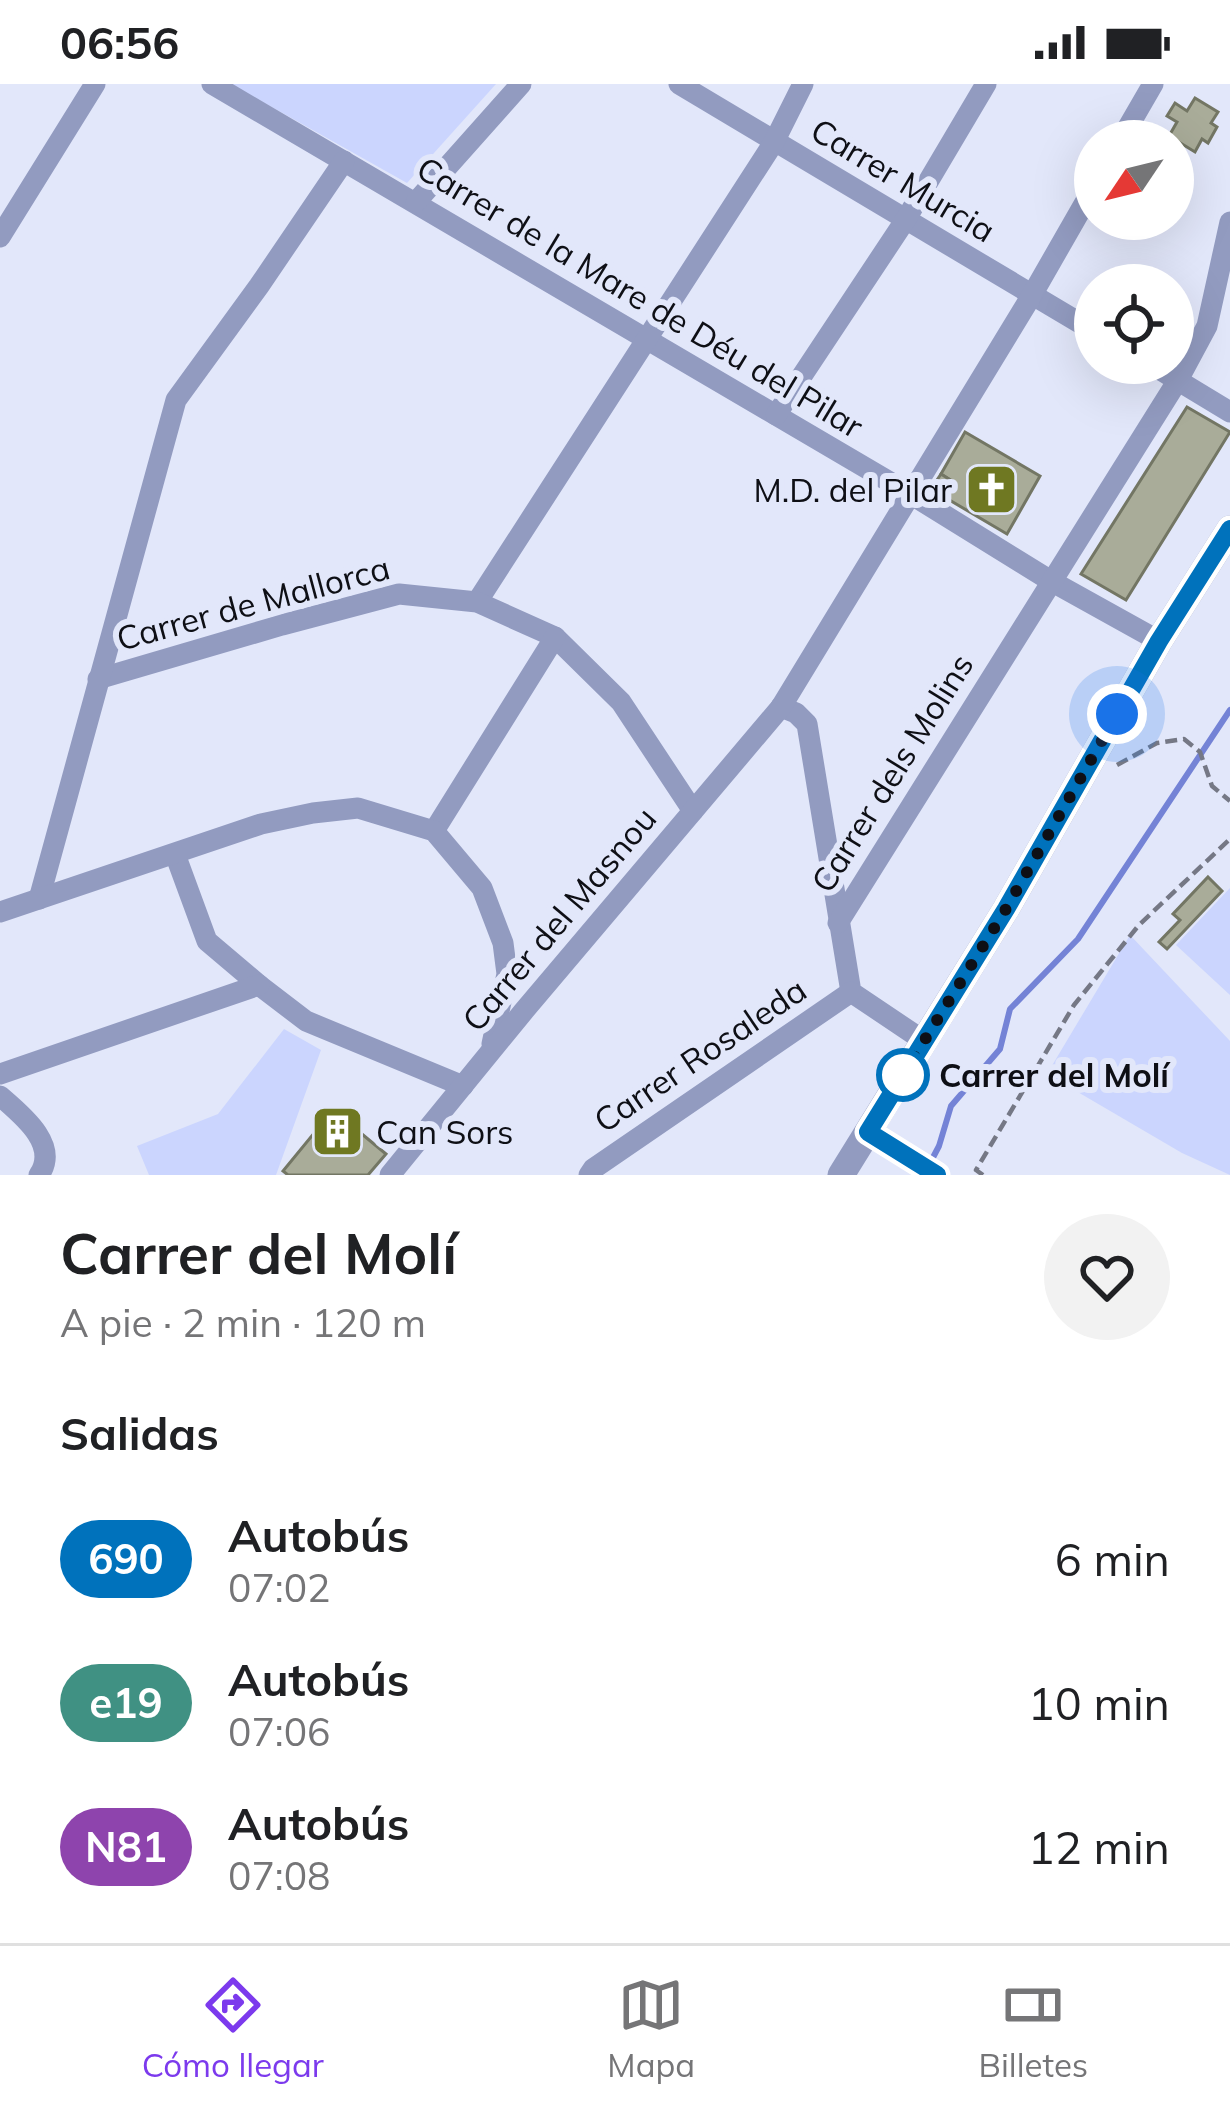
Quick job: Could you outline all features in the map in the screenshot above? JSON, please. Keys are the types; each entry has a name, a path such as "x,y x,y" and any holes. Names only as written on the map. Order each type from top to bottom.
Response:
{"street":[{"path":"0,237 95,84"},
{"name":"Carrer de la Mare de Déu del Pilar","path":"212,84 1159,641"},
{"path":"416,202 521,84"},
{"name":"Carrer Murcia","path":"679,84 1074,320"},
{"path":"477,602 775,142 803,84"},
{"path":"776,415 906,219 986,84"},
{"path":"1132,120 1153,84"},
{"path":"39,899 176,400 344,160"},
{"name":"Carrer del Masnou","path":"390,1175 782,707 1074,222"},
{"name":"Carrer dels Molins","path":"1194,350 1207,326 1230,222"},
{"name":"Carrer dels Molins","path":"838,922 1175,384"},
{"path":"1184,384 1230,412"},
{"path":"841,1175 1006,909 1159,641 1230,529"},
{"name":"Carrer de Mallorca","path":"98,679 399,594 477,602 555,637 621,702 693,811"},
{"path":"434,831 555,637"},
{"path":"782,707 807,724 851,992 925,1041"},
{"path":"0,912 261,824 358,808 434,831 482,888 503,944 507,974 490,1053"},
{"path":"175,854 207,940 259,985 306,1022 463,1086"},
{"path":"507,974 549,981"},
{"path":"0,1074 259,985"},
{"name":"Carrer Rosaleda","path":"589,1175 851,992"},
{"path":"0,1096 25,1117 38,1136 46,1155 38,1175"},
{"path":"868,1132 937,1175"}],"path":[{"path":"1116,765 1157,743 1184,739 1200,752 1212,786 1230,801"},
{"path":"983,1175 976,1170 1074,1006 1139,925 1230,839"}],"shaded area":[{"path":"231,84 496,84 407,183"},
{"path":"1230,888 1230,995 1176,945"},
{"path":"1130,935 1230,1041 1230,1175 1182,1153 1047,1074"},
{"path":"284,1029 321,1050 276,1175 149,1175 137,1146 218,1114"}],"building":[{"path":"1195,98 1218,112 1211,123 1217,127 1208,143 1202,139 1195,152 1194,120 1167,116 1175,103 1187,111"},
{"path":"1187,407 1230,432 1126,600 1081,574"},
{"name":"M.D. del Pilar","path":"965,432 1040,476 1007,534 946,498 955,483 941,474"},
{"path":"941,474 955,483 946,498 931,489"},
{"path":"1208,877 1222,891 1167,949 1159,942 1180,920 1173,914"},
{"name":"Can Sors","path":"333,1110 386,1154 368,1175 288,1175 283,1171"}],"waterway":[{"path":"928,1167 951,1106 1000,1049 1010,1009 1078,939 1230,710"}],"bus line":[{"name":"690","path":"937,1175 868,1132 1230,529"}],"place":[{"name":"M.D. del Pilar","path":"991,490"},
{"name":"Carrer del Molí","path":"903,1075"},
{"name":"Can Sors","path":"337,1132"}],"route":[{"path":"903,1075 1006,909 1117,714"}]}
